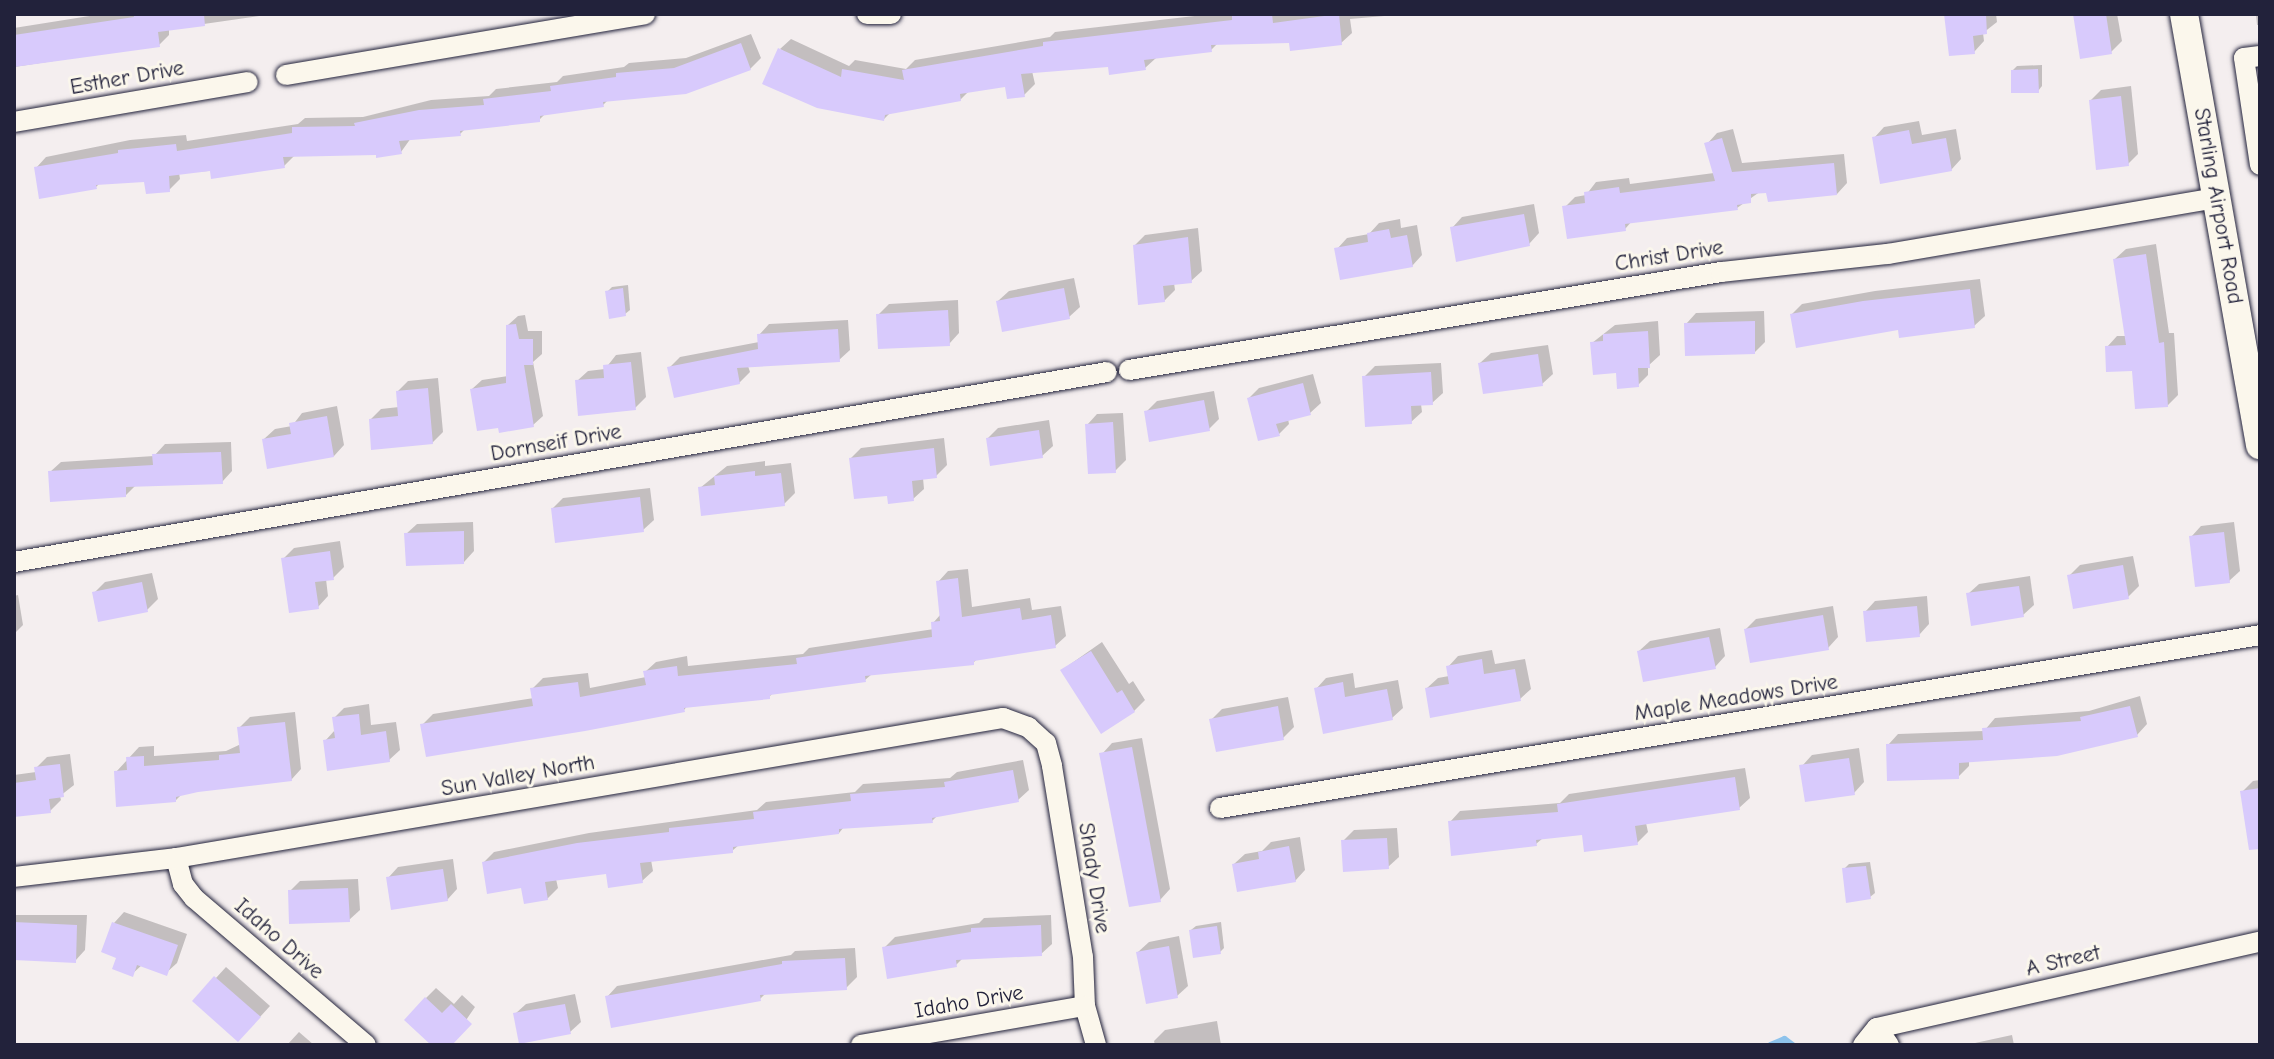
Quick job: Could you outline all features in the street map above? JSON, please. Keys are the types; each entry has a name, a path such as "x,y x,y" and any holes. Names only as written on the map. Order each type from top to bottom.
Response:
{"street":[{"path":"286,75 645,14"},
{"path":"867,14 891,14"},
{"name":"Starling Airport Road","path":"2184,14 2260,445"},
{"path":"2260,56 2244,58 2260,165"},
{"name":"Esther Drive","path":"14,122 248,82"},
{"name":"Christ Drive","path":"1129,370 1721,272 1888,254 2217,198"},
{"name":"Dornseif Drive","path":"14,562 1107,372"},
{"name":"Maple Meadows Drive","path":"1220,808 2260,635"},
{"name":"Sun Valley North","path":"14,877 176,858 1003,718 1028,727"},
{"name":"Shady Drive","path":"1028,727 1046,743 1052,766 1083,957 1085,1006 1096,1045"},
{"name":"Idaho Drive","path":"176,858 183,884 194,898 366,1045"},
{"name":"A Street","path":"1883,1036 2260,942"},
{"name":"Idaho Drive","path":"861,1045 1085,1006"},
{"path":"1863,1045 1883,1036"}],"building":[{"path":"133,14 204,14 205,26 158,32 160,47 14,67 14,35 134,17"},
{"path":"1232,14 1272,14 1273,23 1339,14 1342,45 1290,51 1289,43 1211,45 1212,52 1144,60 1146,70 1109,75 1108,67 1021,74 1025,97 1007,99 1005,87 960,94 961,101 885,115 884,121 817,108 762,84 778,48 841,77 842,69 904,80 902,70 1043,46 1043,42 1232,20"},
{"path":"1944,14 1986,14 1987,34 1973,36 1975,54 1949,56"},
{"path":"2073,14 2106,14 2112,54 2080,59"},
{"path":"741,43 751,70 686,94 603,102 604,107 540,116 540,122 460,131 461,136 399,141 402,154 376,158 376,155 283,157 285,168 211,179 210,171 169,176 170,192 146,194 144,182 96,185 97,189 39,199 34,167 118,153 118,150 176,144 177,151 292,133 292,127 355,126 354,123 419,110 484,105 483,99 551,91 550,86 616,77 616,73 674,68"},
{"path":"2038,69 2039,93 2011,93 2011,70"},
{"path":"2121,96 2129,166 2096,170 2089,100"},
{"path":"1909,130 1912,144 1946,138 1952,171 1880,184 1872,137"},
{"path":"1722,138 1732,172 1834,163 1837,195 1768,202 1766,193 1751,194 1751,203 1737,205 1738,210 1625,224 1626,231 1567,239 1562,206 1585,203 1584,192 1619,187 1620,193 1715,181 1704,143"},
{"path":"1524,214 1530,246 1456,262 1450,227"},
{"path":"1389,229 1391,238 1407,235 1413,267 1340,280 1334,248 1368,242 1367,233"},
{"path":"1188,237 1192,283 1163,286 1165,302 1138,305 1133,245"},
{"path":"2146,254 2159,343 2164,342 2168,407 2135,409 2132,371 2106,372 2105,346 2126,345 2113,259"},
{"path":"623,288 626,316 609,319 605,291"},
{"path":"1064,288 1070,319 1002,332 996,301"},
{"path":"1970,289 1975,328 1899,338 1898,330 1796,348 1790,314 1863,301"},
{"path":"948,310 950,346 878,349 876,314"},
{"path":"1755,321 1755,354 1685,356 1684,323"},
{"path":"516,324 519,339 533,339 533,365 524,365 534,427 499,433 498,428 477,431 470,389 506,383 506,325"},
{"path":"838,329 840,362 737,368 740,384 674,398 667,367 758,349 757,334"},
{"path":"1648,331 1650,368 1638,368 1639,387 1617,389 1616,373 1593,375 1590,342 1603,341 1603,334"},
{"path":"1538,354 1543,386 1483,394 1478,363"},
{"path":"631,362 636,410 578,416 575,380 604,378 603,365"},
{"path":"1431,372 1433,405 1411,406 1412,424 1365,427 1362,376"},
{"path":"1303,383 1311,415 1276,424 1280,436 1258,441 1247,398"},
{"path":"428,388 433,444 371,450 369,419 398,416 396,391"},
{"path":"1204,400 1210,431 1149,442 1144,411"},
{"path":"327,416 334,457 267,469 262,439 291,434 289,423"},
{"path":"1113,422 1116,473 1088,474 1085,424"},
{"path":"1039,430 1043,458 990,466 986,438"},
{"path":"934,448 937,478 912,481 914,501 888,504 887,496 854,499 849,458"},
{"path":"221,452 223,484 126,487 126,497 50,502 48,471 153,465 152,454"},
{"path":"755,471 755,476 781,473 785,506 701,516 698,487 715,485 714,476"},
{"path":"640,497 644,532 555,543 551,508"},
{"path":"464,531 464,564 406,566 404,533"},
{"path":"2224,532 2230,583 2195,587 2189,536"},
{"path":"330,551 334,580 315,582 319,609 289,613 281,558"},
{"path":"2123,565 2129,599 2073,609 2067,575"},
{"path":"958,578 962,617 1020,608 1022,620 1051,615 1056,648 974,661 974,665 865,676 866,682 770,695 770,699 684,708 685,712 585,731 426,757 420,724 533,706 530,688 578,682 580,697 646,685 643,671 677,666 678,676 797,664 796,658 932,637 931,622 940,621 936,581"},
{"path":"142,582 148,612 98,622 92,592"},
{"path":"2019,586 2024,617 1971,626 1966,593"},
{"path":"1917,606 1920,637 1866,642 1863,611"},
{"path":"1823,615 1829,650 1750,663 1744,629"},
{"path":"1709,637 1716,669 1643,682 1637,651"},
{"path":"1091,651 1117,693 1122,690 1135,712 1101,734 1060,670"},
{"path":"1482,659 1484,674 1515,669 1521,701 1430,718 1425,688 1449,684 1446,666"},
{"path":"1343,682 1345,697 1387,689 1393,720 1323,734 1314,688"},
{"path":"1278,706 1284,740 1216,752 1209,719"},
{"path":"2130,706 2138,737 2057,756 1959,763 1959,779 1887,781 1886,744 1983,740 1982,728 2081,721 2080,717"},
{"path":"359,714 361,735 386,731 390,762 327,771 323,740 335,738 332,717"},
{"path":"285,722 292,781 198,792 176,797 176,802 116,807 114,771 127,770 126,757 144,756 144,766 219,760 219,755 240,753 237,727"},
{"path":"1132,747 1161,902 1129,907 1099,753"},
{"path":"1849,758 1855,795 1805,802 1799,765"},
{"path":"60,764 64,797 49,799 51,813 14,817 14,783 36,780 34,767"},
{"path":"1013,770 1019,802 932,818 933,823 839,829 839,834 733,847 733,853 640,863 643,883 608,888 606,874 545,882 548,900 524,904 521,888 487,894 482,862 577,843 669,832 669,828 754,819 753,812 851,801 850,794 945,787 944,782"},
{"path":"1735,777 1740,810 1635,826 1638,845 1584,852 1582,835 1536,840 1537,846 1451,856 1448,821 1558,812 1557,804"},
{"path":"2260,788 2260,849 2249,850 2240,791"},
{"path":"1387,838 1389,869 1343,872 1341,840"},
{"path":"1289,846 1296,882 1237,892 1232,864 1259,859 1258,852"},
{"path":"1866,866 1871,899 1846,903 1842,868"},
{"path":"443,869 448,901 391,910 386,877"},
{"path":"348,888 350,922 289,924 288,890"},
{"path":"14,922 77,925 76,963 14,960"},
{"path":"112,922 178,945 167,976 137,965 133,977 112,969 116,958 101,952"},
{"path":"1041,925 1042,956 956,960 957,967 887,979 882,947 971,932 971,928"},
{"path":"1217,926 1221,954 1193,958 1189,930"},
{"path":"1169,946 1178,998 1146,1004 1136,952"},
{"path":"845,958 847,990 760,995 761,1001 611,1028 605,996 782,964 782,961"},
{"path":"214,976 261,1017 238,1042 192,1001"},
{"path":"425,997 442,1013 451,1004 472,1024 452,1045 431,1045 404,1020"},
{"path":"565,1004 571,1034 519,1044 513,1013"}],"waterway":[{"path":"1770,1045 1784,1039 1792,1045"}]}
